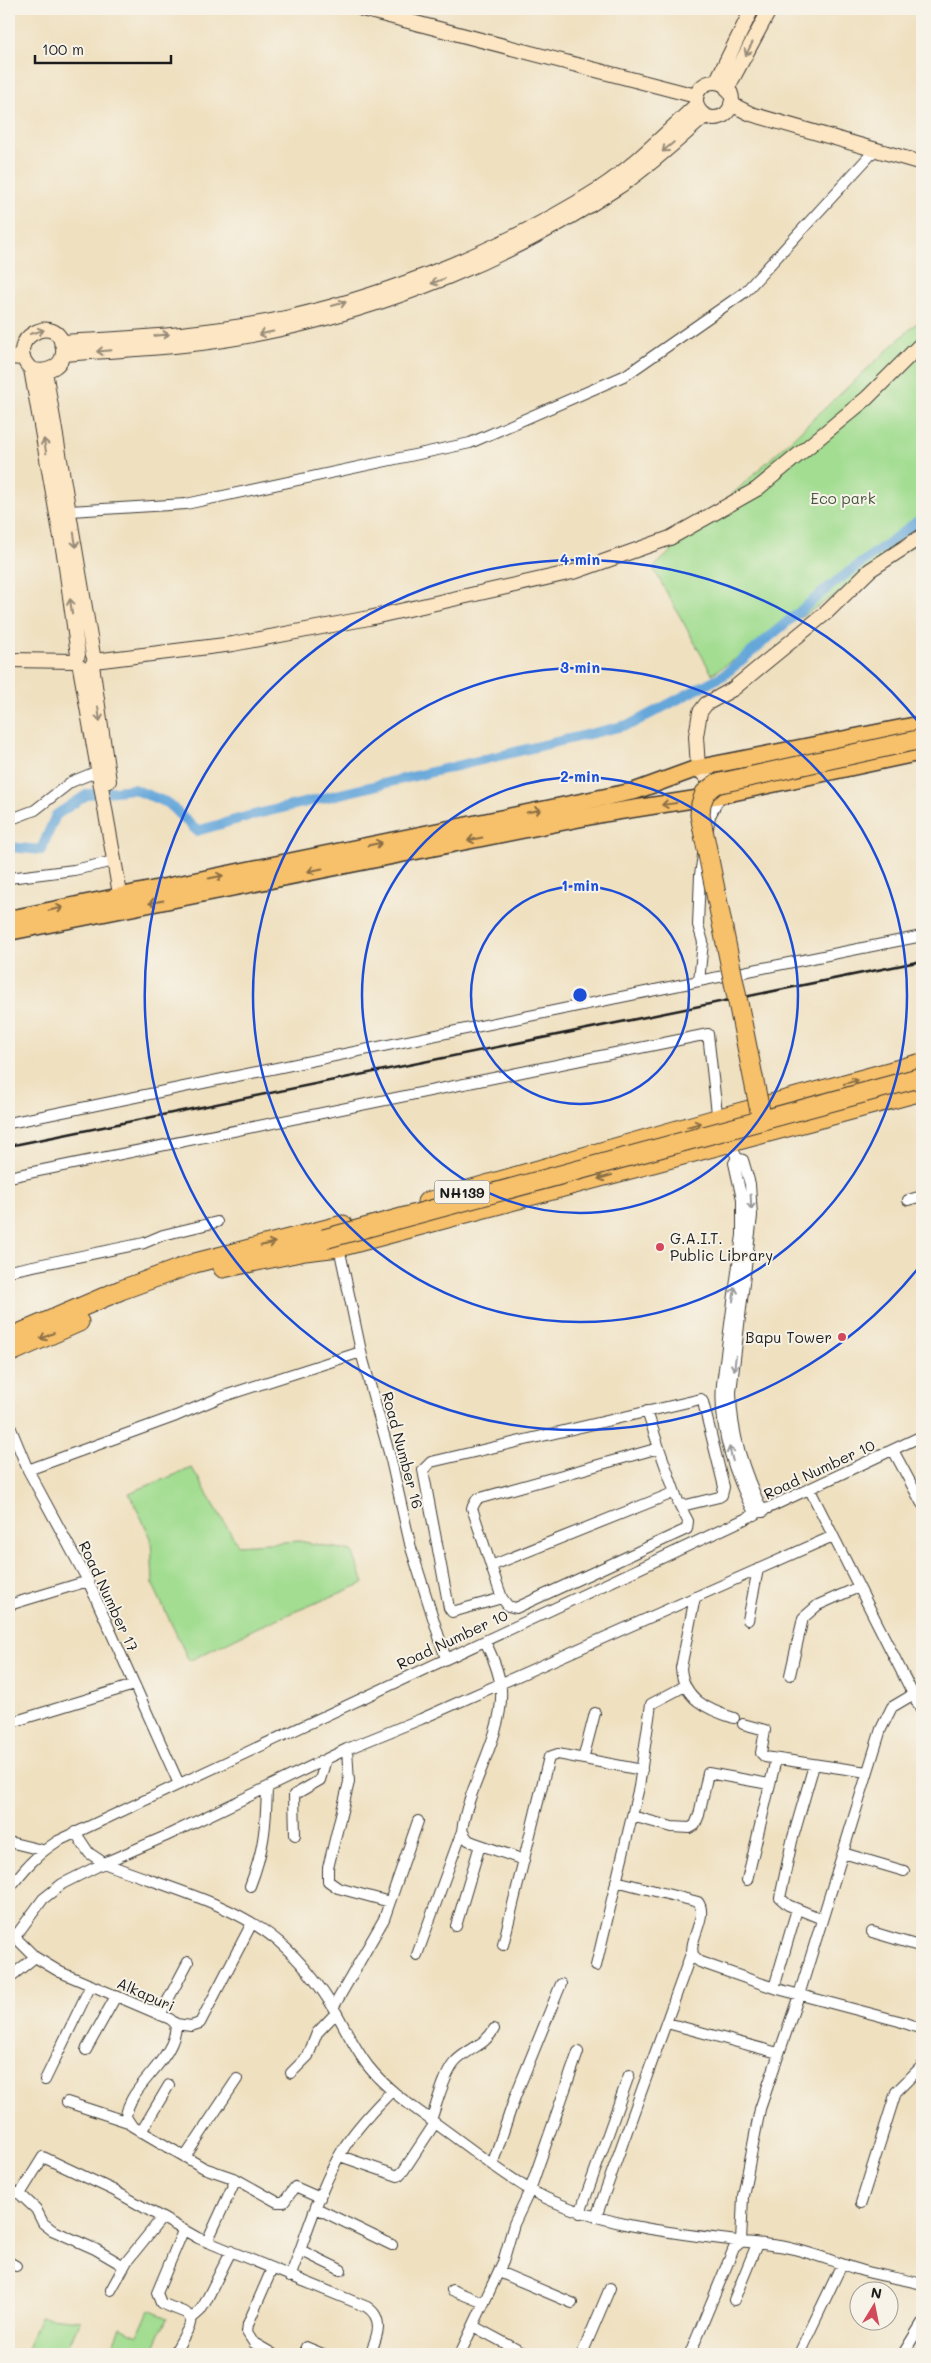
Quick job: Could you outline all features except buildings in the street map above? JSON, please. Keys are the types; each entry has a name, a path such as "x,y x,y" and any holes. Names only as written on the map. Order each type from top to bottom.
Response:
{"highway":[{"path":"762,1121 712,880 700,815 700,804 705,793 716,784 922,739"},
{"name":"NH139","path":"9,1338 121,1290 195,1263 317,1243 716,1119 922,1063"},
{"path":"317,1243 922,1077"},
{"name":"NH139","path":"9,1353 135,1297 206,1272 317,1243 733,1150 804,1122 922,1091"},
{"path":"798,1097 804,1122"}],"main road":[{"path":"9,932 126,901 635,791 698,768 922,724"},
{"path":"9,919 126,901 607,813 721,795 922,752"}],"street":[{"path":"362,9 699,106 710,118 721,116 731,104"},
{"path":"752,9 722,86 731,104 751,114 922,163"},
{"path":"722,86 770,9"},
{"path":"62,348 256,323 342,303 397,285 501,241 599,188 638,159 699,106 706,84 722,86"},
{"path":"70,511 186,504 470,443 617,378 744,292 875,150"},
{"path":"23,357 57,366 62,348 53,332 41,329 29,334 23,357 85,661 102,774 126,901"},
{"path":"9,660 85,661 233,644 369,618 577,571 670,538 757,489 867,398 922,343"},
{"path":"23,357 70,511 85,661"},
{"path":"698,981 703,942 698,925 700,875 710,816 721,795 698,768 696,736 700,712 706,704 733,689 827,612 870,570 922,536"},
{"path":"9,820 35,810 71,782 102,774"},
{"path":"108,802 114,861 126,901"},
{"path":"9,878 74,870 114,861"},
{"path":"9,1123 922,936"},
{"path":"9,1177 708,1034 716,1119 733,1150 743,1160 750,1184 752,1216 746,1239 731,1392 733,1423 742,1479 759,1514"},
{"path":"908,1200 922,1196"},
{"path":"9,1271 144,1243 164,1235 217,1222"},
{"name":"Road Number 16","path":"317,1243 361,1352 391,1460 412,1548 446,1659"},
{"path":"28,1470 176,1416 221,1397 361,1352"},
{"path":"502,1598 457,1612 452,1612 449,1608 423,1470 431,1462 696,1399 704,1402 724,1487 722,1495 719,1497 686,1506 679,1504"},
{"path":"647,1411 659,1448 673,1492 688,1521 687,1529 516,1608 508,1606 502,1598 472,1508 477,1499 659,1448"},
{"name":"Road Number 17","path":"9,1424 28,1470 88,1581 179,1784"},
{"name":"Road Number 10","path":"9,1889 42,1850 75,1832 759,1514 922,1436"},
{"path":"893,1450 922,1504"},
{"path":"724,1487 742,1479"},
{"path":"810,1490 922,1712"},
{"path":"491,1566 673,1492"},
{"path":"12,1934 43,1899 76,1875 348,1749 833,1536"},
{"path":"748,1620 758,1569"},
{"path":"9,1605 88,1581"},
{"path":"790,1675 802,1618 818,1606 859,1586"},
{"path":"695,1597 681,1668 685,1686 698,1703 765,1730 762,1756 867,1772"},
{"path":"417,1955 462,1831 499,1712 500,1683 496,1667 485,1641"},
{"path":"9,1723 134,1685"},
{"path":"596,1966 642,1770 651,1704 685,1686"},
{"path":"690,2354 734,2248 740,2242 743,2196 755,2129 778,2052 799,1995 886,1715 892,1707 914,1694"},
{"path":"583,1759 595,1713"},
{"path":"348,1749 349,1782 328,1868 328,1881 338,1888 390,1902"},
{"path":"503,1944 549,1757 558,1754 642,1770"},
{"path":"295,1834 294,1794 320,1780 326,1759"},
{"path":"747,1880 776,1759"},
{"path":"814,1764 792,1841 780,1898 784,1903 822,1919"},
{"path":"632,1816 672,1827 690,1828 695,1825 699,1815 708,1773 769,1784"},
{"path":"250,1886 262,1856 267,1788"},
{"path":"291,2073 308,2056 317,2033 334,2010 378,1930 390,1902 418,1821"},
{"path":"462,1831 468,1840 524,1860"},
{"path":"75,1832 89,1853 104,1863 217,1905 252,1923 279,1942 294,1956 334,2010 367,2064 392,2091 492,2165 530,2190 596,2217 740,2242 796,2249 872,2274 922,2284"},
{"path":"9,1842 42,1850"},
{"path":"456,1926 480,1845"},
{"path":"843,1853 904,1871"},
{"path":"596,2217 692,1951 702,1910 698,1902 616,1881"},
{"path":"774,1988 797,1909"},
{"path":"176,2024 191,2026 200,2023 252,1923"},
{"path":"872,1932 922,1947"},
{"name":"Alkapuri","path":"12,1934 35,1957 60,1972 160,2015 176,2024 174,2034 162,2059 129,2106 127,2112 128,2122"},
{"path":"692,1951 695,1959 700,1962 774,1988 899,2021 922,2029"},
{"path":"9,1978 35,1957"},
{"path":"160,2015 188,1962"},
{"path":"492,2165 509,2112 561,1984"},
{"path":"45,2080 91,1985"},
{"path":"86,2050 116,1996"},
{"path":"667,2023 778,2052"},
{"path":"340,2156 398,2176 408,2165 433,2122 451,2068 460,2057 487,2041 494,2029"},
{"path":"460,2354 499,2272 514,2224 530,2190 578,2052"},
{"path":"861,2203 896,2092 922,2066"},
{"path":"580,2212 629,2075"},
{"path":"183,2155 237,2080"},
{"path":"141,2132 169,2085"},
{"path":"290,2277 318,2203 340,2156 352,2136 392,2091"},
{"path":"67,2102 128,2122 141,2132 209,2171 236,2179 277,2202 284,2202 292,2189 295,2188 392,2245"},
{"path":"20,2194 43,2157 113,2190 183,2232 374,2312 378,2316 379,2324 370,2354"},
{"path":"206,2242 236,2179"},
{"path":"9,2191 20,2194 36,2209 43,2223 52,2230 95,2248 124,2266"},
{"path":"111,2290 124,2266 160,2219"},
{"path":"174,2354 189,2327 190,2319 186,2313 161,2303 157,2297 162,2278 183,2232"},
{"path":"734,2300 757,2244"},
{"path":"300,2250 341,2270"},
{"path":"190,2319 200,2312 231,2251"},
{"path":"799,2354 842,2264"},
{"path":"272,2269 248,2324 247,2332 254,2343 273,2354"},
{"path":"499,2272 572,2303"},
{"path":"582,2354 610,2288"},
{"path":"452,2290 484,2303"},
{"path":"903,2354 922,2323"},
{"path":"473,2326 525,2354"},
{"path":"306,2347 323,2354"}],"green space":[{"name":"Eco park","path":"922,318 922,540 712,674 653,568"},
{"path":"192,1468 238,1545 299,1541 352,1551 364,1583 258,1627 189,1661 153,1585 151,1538 129,1493"},
{"path":"149,2310 167,2318 151,2354 110,2354 121,2327 138,2335"},
{"path":"40,2316 81,2320 66,2351 72,2354 25,2354"}],"waterway":[{"path":"9,847 41,850 56,815 88,794 133,789 168,803 197,831 249,816 631,724 724,675 830,586 922,518"}],"railway":[{"path":"9,1146 922,961"}],"place":[{"name":"G.A.I.T. Public Library","path":"660,1247"},
{"name":"Bapu Tower","path":"842,1337"}]}
